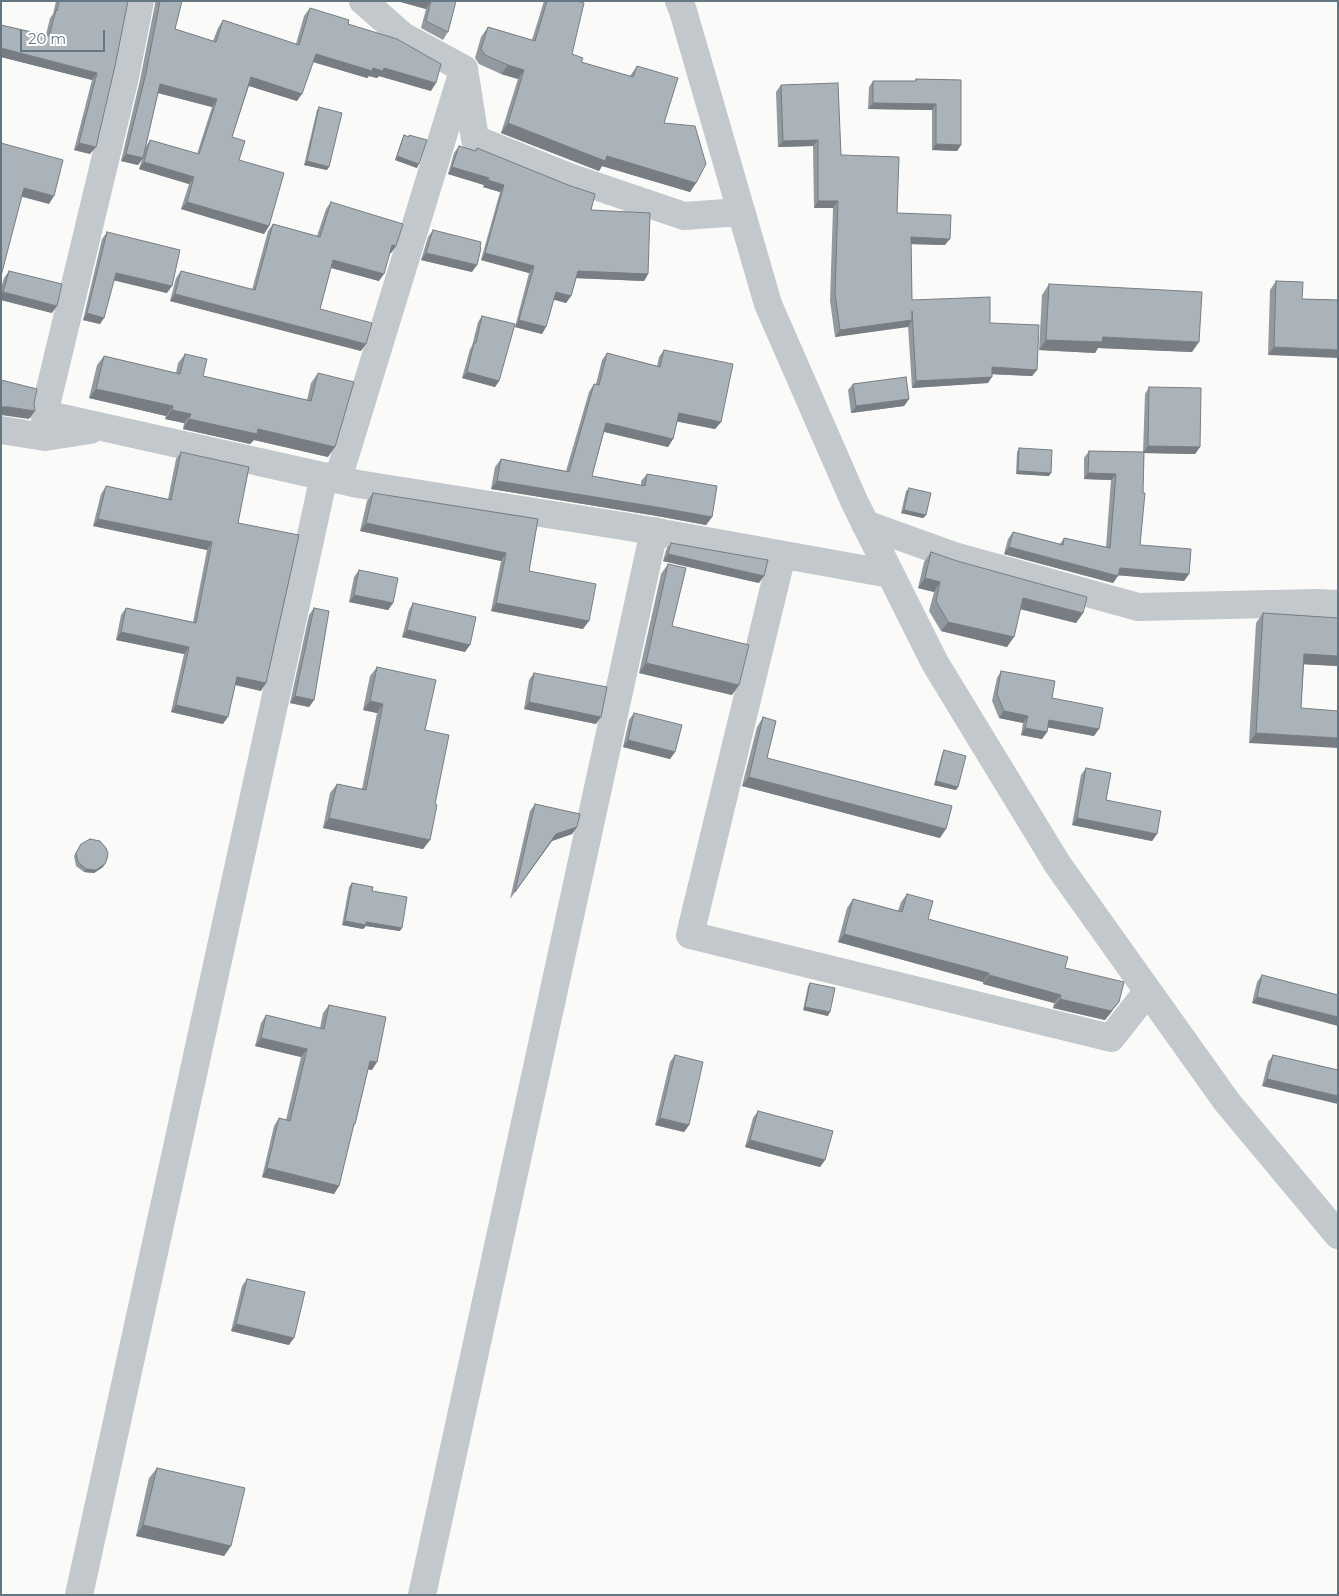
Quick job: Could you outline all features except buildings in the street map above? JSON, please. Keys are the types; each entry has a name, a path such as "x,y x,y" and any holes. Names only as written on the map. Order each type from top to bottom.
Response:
{"street":[{"path":"140,1 125,77 44,414 358,484 654,531 890,574"},
{"path":"363,1 403,36 464,69"},
{"path":"679,1 768,304 865,524 935,663 1005,781 1058,865 1227,1102 1338,1235"},
{"path":"464,69 475,139 569,177 684,216 741,212"},
{"path":"80,1595 331,478 464,69"},
{"path":"1,430 45,436 106,428"},
{"path":"865,524 954,556 1138,607 1338,604"},
{"path":"422,1595 654,531"},
{"path":"782,555 690,935 1111,1038 1148,991"}]}
